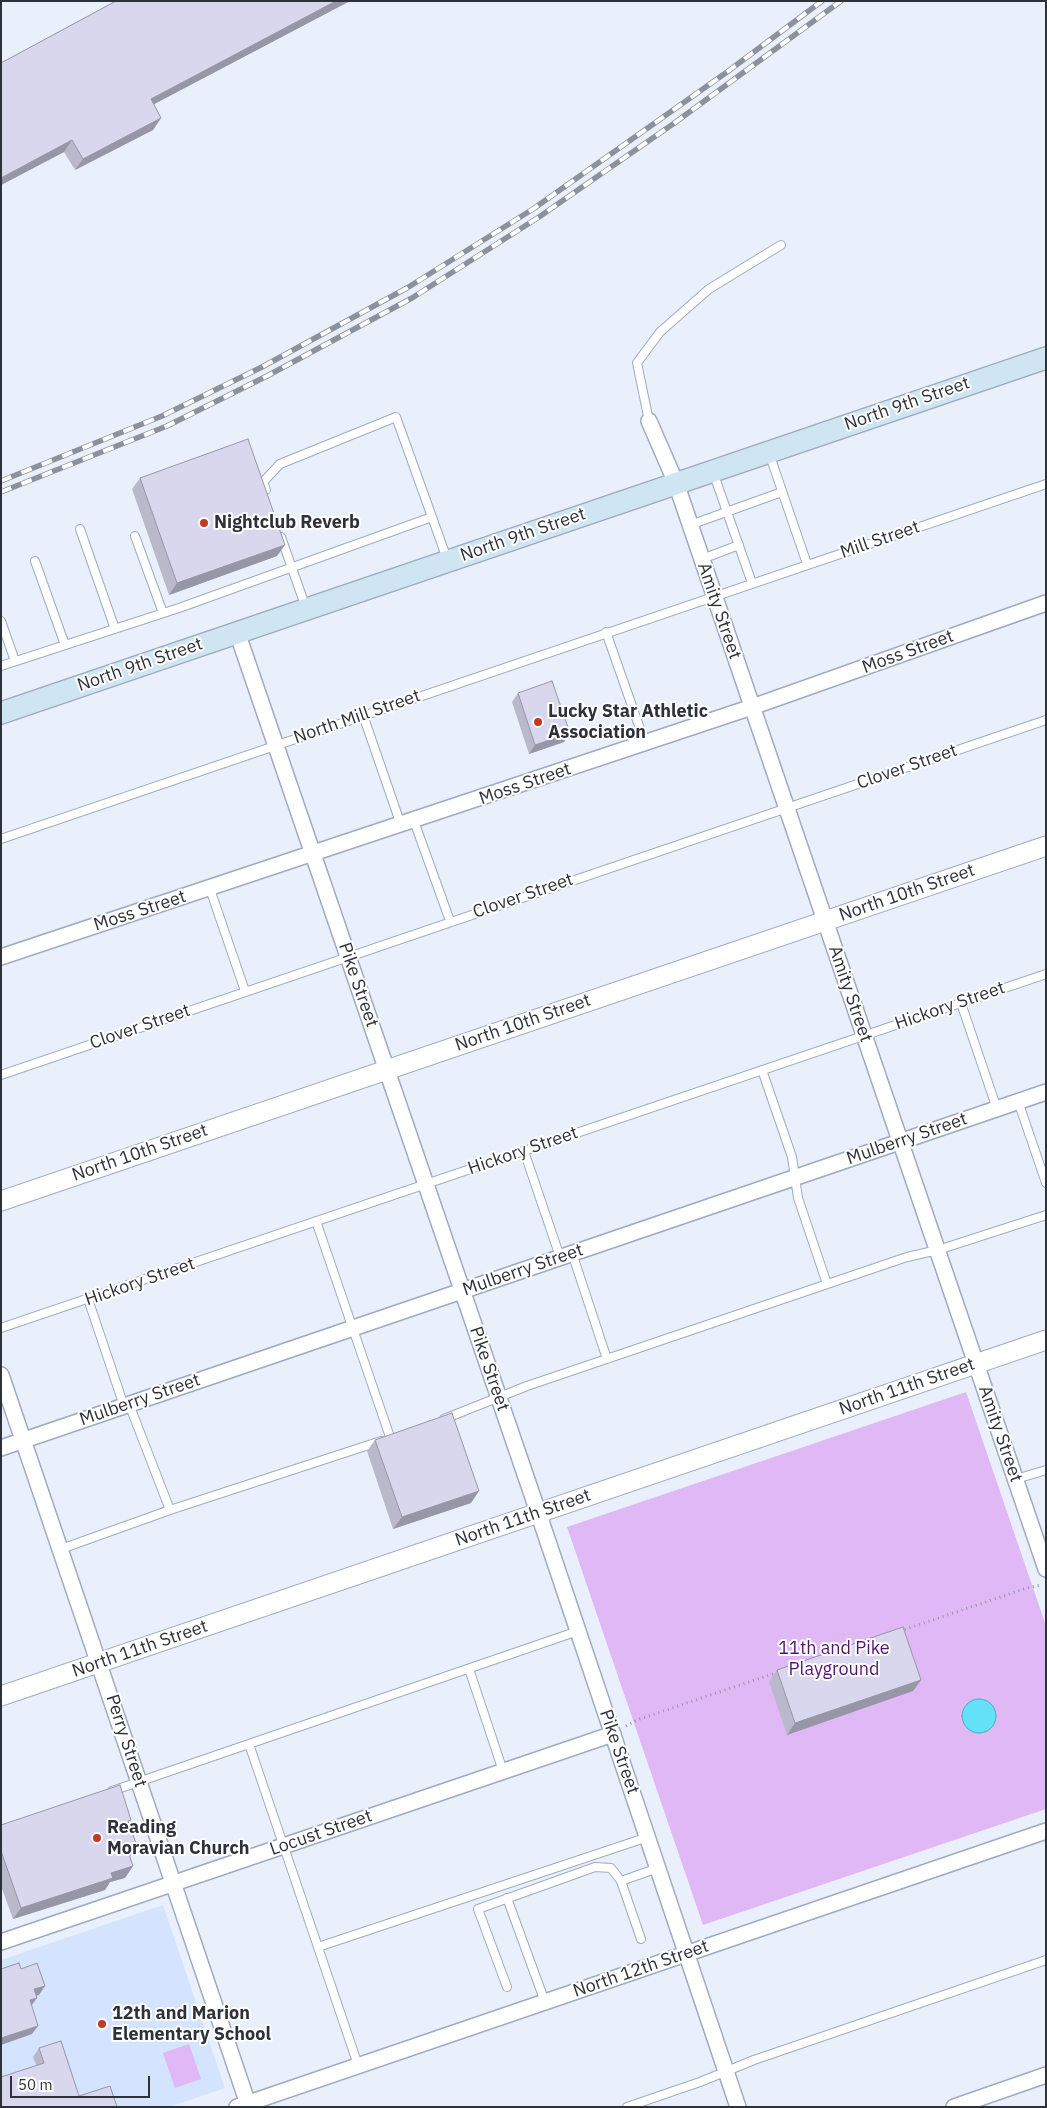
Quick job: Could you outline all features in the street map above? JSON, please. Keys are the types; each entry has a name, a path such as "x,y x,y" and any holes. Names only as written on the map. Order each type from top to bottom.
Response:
{"main road":[{"name":"North 9th Street","path":"1,713 1046,358"}],"street":[{"name":"Amity Street","path":"649,421 676,483 702,558 1046,1568"},
{"name":"Moss Street","path":"1,957 752,707 1046,603"},
{"name":"Pike Street","path":"237,632 538,1512 738,2107"},
{"name":"North 10th Street","path":"1,1201 1046,846"},
{"name":"Mulberry Street","path":"1,1448 1046,1092"},
{"name":"North 11th Street","path":"1,1696 1046,1340"},
{"name":"Perry Street","path":"1,1375 140,1782 245,2106"},
{"name":"Locust Street","path":"1,1942 613,1734"},
{"name":"North 12th Street","path":"245,2106 358,2065 1046,1831"},
{"path":"954,2107 1046,2076"}],"lane":[{"path":"649,421 637,363 660,332 709,289 781,245"},
{"path":"268,499 263,482 280,464 396,417 448,560"},
{"path":"768,451 807,564"},
{"path":"712,470 752,583"},
{"name":"Mill Street","path":"714,595 1046,484"},
{"path":"690,525 782,492"},
{"path":"1,666 163,613 432,517"},
{"path":"277,524 306,608"},
{"path":"80,529 115,628"},
{"path":"135,536 163,613"},
{"path":"702,558 739,545"},
{"path":"35,561 65,645"},
{"name":"North Mill Street","path":"1,839 714,595"},
{"path":"1,621 14,661"},
{"path":"606,632 645,743"},
{"path":"363,715 450,921"},
{"name":"Clover Street","path":"1,1075 1046,720"},
{"path":"210,889 245,991"},
{"name":"Hickory Street","path":"1,1328 1046,974"},
{"path":"961,1002 997,1109"},
{"path":"762,1070 792,1157 798,1198 827,1284"},
{"path":"1018,1102 1046,1183"},
{"path":"524,1151 607,1359"},
{"path":"437,1421 607,1359 827,1284 907,1257 938,1250 1046,1215"},
{"path":"316,1222 390,1437"},
{"path":"88,1299 127,1405 170,1510"},
{"path":"61,1549 170,1510 400,1434"},
{"path":"1016,1479 1046,1470"},
{"path":"103,1794 578,1631"},
{"path":"469,1668 503,1771"},
{"path":"249,1744 358,2065"},
{"path":"318,1948 648,1837"},
{"path":"506,1987 478,1909 507,1898 595,1868 611,1868 621,1881 641,1939"},
{"path":"621,1881 658,1868"},
{"path":"507,1898 545,2002"},
{"path":"627,2107 754,2060 1046,1960"}],"path":[{"path":"897,1632 1027,1588 1046,1584"},
{"path":"613,1734 637,1720 786,1670"}],"shaded area":[{"name":"12th and Marion Elementary School","path":"163,1905 225,2088 169,2107 1,2107 1,1960"}],"green space":[{"name":"11th and Pike Playground","path":"966,1392 1046,1626 1046,1809 703,1925 567,1527"},
{"path":"189,2044 201,2079 175,2088 163,2053"}],"water":[{"path":"979,1699 991,1704 996,1716 991,1728 979,1733 967,1728 962,1716 967,1704"}],"building":[{"path":"116,1 336,1 151,99 161,118 83,159 72,140 1,178 1,63"},
{"name":"Nightclub Reverb","path":"248,439 285,545 177,583 140,478"},
{"name":"Lucky Star Athletic Association","path":"552,681 570,733 535,745 518,693"},
{"path":"452,1413 479,1491 402,1517 375,1440"},
{"path":"903,1627 921,1680 795,1723 777,1670"},
{"path":"120,1785 131,1820 128,1821 137,1846 127,1849 133,1866 111,1873 113,1878 21,1908 1,1851 1,1825"},
{"path":"19,1963 21,1969 37,1963 45,1986 34,1989 37,1998 30,2000 38,2026 1,2038 1,1969"},
{"path":"61,2041 79,2096 110,2086 117,2107 1,2107 1,2077 44,2063 39,2048"}],"railway":[{"path":"1,481 162,416 262,367 407,288 533,209 727,72 822,1"},
{"path":"1,492 167,426 267,376 412,298 539,217 673,124 841,1"}],"place":[{"name":"Nightclub Reverb","path":"204,523"},
{"name":"Lucky Star Athletic Association","path":"538,722"},
{"name":"Reading Moravian Church","path":"97,1838"},
{"name":"12th and Marion Elementary School","path":"102,2024"}]}
